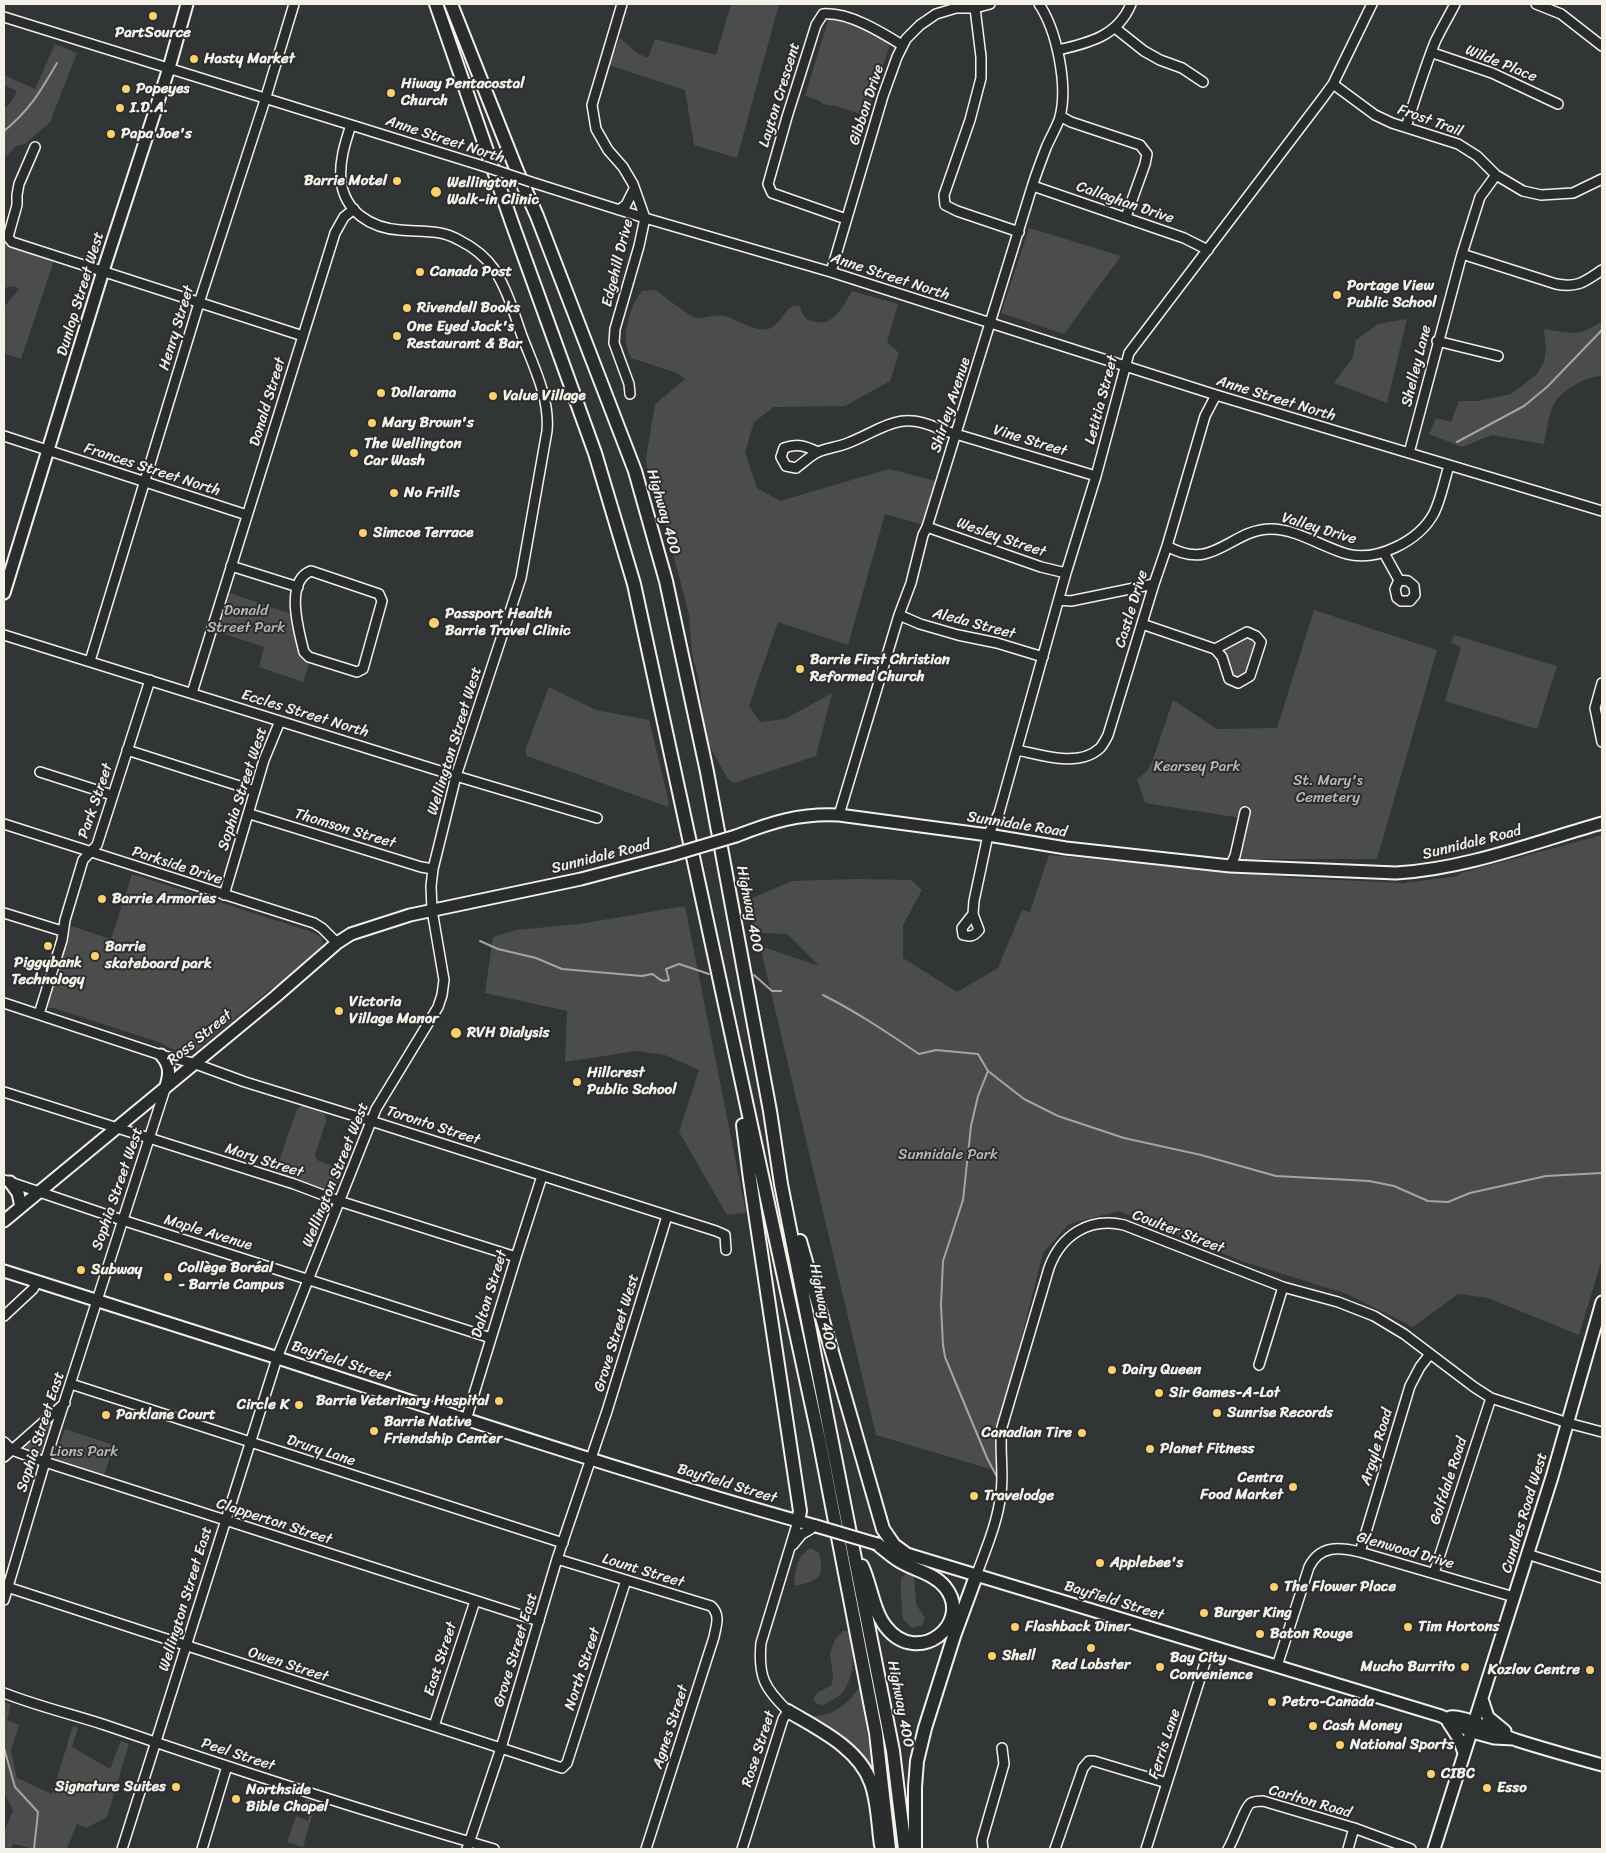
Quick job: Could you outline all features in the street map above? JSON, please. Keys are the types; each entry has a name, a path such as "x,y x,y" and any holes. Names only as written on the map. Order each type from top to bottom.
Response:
{"highway":[{"name":"Highway 400","path":"435,4 444,24 512,224 595,453 634,584 832,1505 876,1733 889,1849"},
{"name":"Highway 400","path":"452,4 537,216 635,471 660,562 707,772 768,1102 781,1184 893,1751 905,1849"},
{"path":"729,1022 732,1058 746,1140 750,1179 800,1511 798,1521"},
{"path":"781,1184 794,1219 883,1529 894,1545 905,1553"},
{"path":"853,1552 863,1568 884,1625 891,1633 899,1640 917,1644 930,1642 940,1637 947,1628 951,1618 950,1596 945,1587 928,1574 899,1561 877,1544"},
{"path":"915,1849 917,1761 954,1636 976,1576"},
{"path":"788,1711 840,1744 851,1753 863,1768 872,1785 881,1849"}],"main road":[{"name":"Dunlop Street West","path":"4,593 103,271 169,68 187,4"},
{"name":"Sunnidale Road","path":"432,910 581,879 736,836 768,823 791,817 818,814 839,815 988,835 1066,848 1230,866 1396,873 1422,871 1461,864 1602,823"},
{"name":"Ross Street","path":"4,1221 337,943 367,928 432,910"},
{"path":"161,1055 169,1070 166,1086"},
{"path":"7,1181 18,1194 21,1207"},
{"name":"Bayfield Street","path":"4,1270 96,1302 591,1459 877,1544 976,1576 1100,1611 1210,1647 1443,1717 1473,1728 1602,1765"},
{"name":"Cundles Road West","path":"1434,1849 1568,1423 1602,1302"},
{"path":"1482,1699 1488,1717 1514,1739"},
{"path":"1443,1717 1454,1730 1464,1753"}],"street":[{"name":"Henry Street","path":"90,661 198,303 265,100 294,4"},
{"name":"Edgehill Drive","path":"622,4 592,105 596,129 608,150 623,167 634,188 645,218 639,246 615,329 614,343 629,384 630,394"},
{"name":"Gibbon Drive","path":"831,272 883,96 902,45 920,25 936,14 956,8 975,8 990,4"},
{"name":"Shirley Avenue","path":"839,815 899,615 911,583 923,535 979,361 989,323 1042,156 1060,116 1062,90 1058,50 1053,29 1039,4"},
{"path":"1058,50 1099,38 1115,28 1126,15 1131,4"},
{"name":"Letitia Street","path":"973,914 988,835 1000,813 1129,353 1272,166 1332,84 1372,4"},
{"path":"1406,127 1423,73 1435,43 1455,4"},
{"path":"1536,4 1561,14 1602,46"},
{"path":"975,8 981,57 981,78 970,120 944,195 945,205 957,211 1019,232"},
{"name":"Layton Crescent","path":"846,219 772,193 768,184 816,24 823,14 834,13 877,30 902,45"},
{"name":"Anne Street North","path":"4,17 618,210 831,272 1216,395 1602,511"},
{"path":"1115,28 1144,51 1160,60 1182,68 1203,82"},
{"name":"Wilde Place","path":"1432,53 1492,73 1558,104"},
{"name":"Frost Trail","path":"1332,84 1375,114 1406,127 1458,144 1476,156 1496,175 1524,191 1540,195 1573,193 1602,179"},
{"path":"1060,116 1071,122 1140,145 1147,154 1126,217"},
{"path":"351,125 342,156 341,180 343,190 354,209"},
{"path":"35,147 17,195 17,204 8,237 12,242 303,336"},
{"name":"Shelley Lane","path":"1409,453 1429,380 1437,341 1462,254 1480,197 1496,175"},
{"name":"Callaghan Drive","path":"1033,186 1184,238 1208,250"},
{"path":"618,210 626,205 634,188"},
{"name":"Donald Street","path":"192,693 335,233 344,216 354,209"},
{"name":"Wellington Street West","path":"277,1358 371,1121 438,1007 442,995 444,980 432,910 432,869 456,776 521,578 548,422 538,382 506,292 497,274 482,255 458,239 441,233 428,230 400,230 375,226 363,219 354,209"},
{"path":"1462,254 1571,287 1602,270"},
{"path":"1437,341 1498,356"},
{"name":"Castle Drive","path":"1017,750 1047,756 1074,758 1088,756 1100,748 1108,735 1206,416 1216,395"},
{"name":"Vine Street","path":"818,452 848,443 891,422 907,420 929,424 939,429 1096,476"},
{"name":"Frances Street North","path":"4,436 247,515"},
{"name":"Valley Drive","path":"1167,546 1176,551 1201,555 1219,550 1253,531 1272,529 1291,533 1346,554 1364,557 1384,553 1415,536 1426,526 1434,512 1450,466"},
{"name":"Wesley Street","path":"927,527 1041,567 1066,573"},
{"path":"1384,553 1399,580"},
{"path":"231,566 298,587"},
{"path":"311,572 379,594 382,597 363,669 360,672 306,655 294,611 298,587 306,573 311,572"},
{"path":"1059,600 1071,601 1154,584"},
{"name":"Aleda Street","path":"899,615 920,624 1044,657"},
{"path":"1142,624 1215,649 1222,657 1229,679 1238,684 1250,676 1261,642 1256,636 1247,632 1215,649"},
{"name":"Eccles Street North","path":"4,635 597,818"},
{"name":"Park Street","path":"39,1014 84,860 97,845 150,680"},
{"path":"1602,683 1598,708 1602,742"},
{"name":"Sophia Street West","path":"224,895 250,814 264,760 280,721"},
{"path":"127,750 255,792"},
{"path":"40,772 112,795"},
{"path":"1230,866 1235,856 1245,812"},
{"name":"Thomson Street","path":"250,814 432,869"},
{"name":"Parkside Drive","path":"4,824 314,923 337,943"},
{"path":"4,913 62,931"},
{"name":"Toronto Street","path":"4,1003 161,1055 193,1063 245,1082 722,1233 727,1240 726,1250"},
{"name":"Sophia Street West","path":"96,1302 166,1086"},
{"name":"Mary Street","path":"4,1092 115,1129 294,1184 339,1201 516,1258"},
{"name":"Dalton Street","path":"466,1420 542,1176"},
{"name":"Maple Avenue","path":"7,1181 122,1220 491,1338"},
{"name":"Grove Street West","path":"591,1459 668,1216"},
{"name":"Coulter Street","path":"976,1576 991,1534 1002,1493 1000,1451 1002,1427 1049,1268 1053,1257 1066,1239 1084,1227 1094,1224 1114,1222 1124,1225 1283,1287 1338,1302 1374,1316 1392,1325 1491,1398 1602,1432"},
{"path":"4,1316 33,1290 37,1282"},
{"path":"1259,1365 1283,1287"},
{"name":"Sophia Street East","path":"4,1600 6,1586 96,1302"},
{"name":"Argyle Road","path":"1360,1552 1410,1386 1420,1367 1430,1354"},
{"name":"Wellington Street East","path":"122,1849 277,1358"},
{"name":"Drury Lane","path":"71,1384 563,1544"},
{"name":"Golfdale Road","path":"1434,1573 1491,1398"},
{"path":"4,1457 65,1403"},
{"name":"Clapperton Street","path":"4,1442 12,1450 45,1462 539,1621"},
{"name":"Grove Street East","path":"469,1846 501,1748 557,1559 591,1459"},
{"name":"Rose Street","path":"742,1849 784,1718 788,1711 771,1694 765,1684 760,1666 761,1643 798,1521"},
{"name":"Rose Street","path":"790,1549 802,1534 816,1526"},
{"name":"Glenwood Drive","path":"1277,1666 1304,1579 1312,1561 1322,1552 1329,1549 1360,1552 1514,1597"},
{"path":"1527,1554 1602,1578"},
{"name":"Lount Street","path":"557,1559 711,1606 717,1613"},
{"name":"North Street","path":"564,1767 626,1580"},
{"name":"Owen Street","path":"6,1586 560,1768 564,1767"},
{"name":"East Street","path":"434,1726 475,1601"},
{"name":"Agnes Street","path":"646,1849 714,1637 718,1618 717,1613"},
{"name":"Ferris Lane","path":"1146,1849 1210,1647"},
{"name":"Peel Street","path":"4,1693 469,1846 494,1849"},
{"path":"983,1849 982,1840 1004,1764 1002,1748"},
{"path":"1055,1849 1083,1768 1088,1761 1094,1761 1167,1783"},
{"path":"202,1849 228,1766"},
{"name":"Carlton Road","path":"1228,1849 1235,1838 1246,1807 1252,1802 1263,1801 1354,1828 1411,1849"},
{"path":"1348,1849 1354,1828"}],"green space":[{"path":"731,4 779,4 737,158 694,145 685,90 609,65 620,38 637,53 648,58 655,39 716,55"},
{"path":"829,17 879,33 891,41 867,116 836,106 822,104 820,101 805,96"},
{"path":"55,44 77,53 50,122 25,144 16,146 4,158 4,109 11,102 17,91 4,85 4,75 35,89"},
{"path":"1029,228 1121,256 1064,334 1001,313"},
{"path":"4,242 14,242 54,260 21,359 4,353 4,307 19,289 14,286 4,288"},
{"path":"656,290 693,317 724,316 757,329 773,327 790,308 795,306 800,306 803,314 809,320 815,322 828,321 838,313 852,291 898,304 887,342 899,353 890,381 845,406 774,407 754,422 745,452 757,488 780,501 889,469 940,482 927,526 885,514 848,645 778,622 749,706 760,722 785,719 832,693 816,756 734,783 727,778 706,739 699,681 692,654 689,614 659,501 648,474 646,458 655,404 685,379 677,373 631,358 626,344 628,322 635,301 642,291"},
{"path":"1407,319 1387,403 1334,383 1353,357 1356,340 1378,324"},
{"path":"1602,321 1602,376 1596,376 1583,381 1559,397 1551,412 1544,444 1492,435 1462,447 1429,434 1436,418 1451,422 1459,401 1478,401 1511,394 1537,374 1544,362 1546,349 1544,329 1574,333 1586,330"},
{"name":"Donald Street Park","path":"230,593 291,614 301,657 310,661 303,682 259,667 264,647 218,632"},
{"name":"St. Mary's Cemetery","path":"1314,610 1437,650 1377,859 1233,859 1247,819 1145,803 1137,779 1147,771 1152,762 1173,700 1217,729 1277,728"},
{"path":"1246,635 1253,637 1256,642 1247,675 1238,679 1233,676 1224,649"},
{"path":"1454,635 1557,666 1537,729 1445,701 1461,647 1451,643"},
{"path":"549,687 596,710 649,720 669,803 668,807 527,756 525,751"},
{"name":"Sunnidale Park","path":"1602,835 1602,1259 1579,1335 1488,1298 1458,1294 1413,1327 1347,1294 1244,1262 1119,1211 1069,1224 1043,1253 999,1426 997,1471 876,1435 760,946 819,966 787,934 756,933 750,899 792,881 911,880 922,890 903,925 903,958 957,992 998,968 1022,910 1030,912 1049,855 1296,878 1404,883 1458,876 1461,873"},
{"path":"132,874 312,932 321,937 323,944 280,985 273,987 198,1049 189,1052 174,1050 161,1043 54,1008 47,1008 46,1004 71,926 111,939"},
{"path":"685,906 746,1213 727,1215 679,1132 699,1070 665,1055 636,1051 565,1062 567,1011 485,993 493,937 516,930 579,924"},
{"path":"304,1105 324,1111 326,1121 315,1155 317,1160 334,1167 345,1168 335,1188 330,1192 280,1174 277,1167 297,1109"},
{"path":"50,1421 53,1422 53,1425 43,1454 40,1455 25,1448 25,1444"},
{"name":"Lions Park","path":"65,1429 114,1445 104,1475 55,1459"},
{"path":"811,1548 819,1553 821,1572 816,1579 800,1585 794,1585 799,1559"},
{"path":"907,1573 914,1575 916,1604 925,1618 922,1625 912,1628 903,1619 901,1597 901,1578"},
{"path":"843,1631 850,1631 852,1665 849,1681 840,1695 823,1705 817,1704 813,1699 818,1692 831,1686 833,1677 830,1653 835,1640"},
{"path":"860,1687 874,1779 804,1716 822,1715 836,1710 848,1701"},
{"path":"4,1702 11,1705 7,1720 19,1725 11,1750 17,1778 52,1794 73,1726 78,1728 72,1747 110,1769 121,1741 129,1744 107,1817 86,1828 77,1824 67,1848 69,1849 27,1849 28,1847 13,1844 10,1849 4,1849 4,1832 13,1811 4,1792"},
{"path":"306,1799 316,1802 303,1847 287,1842 296,1816 308,1821 311,1808 306,1807 304,1804"}],"waterway":[{"path":"4,131 21,116 34,100 57,63"},
{"path":"1457,442 1524,406 1547,387 1602,330"},
{"path":"480,941 498,949 536,958 562,969 642,976 652,974 666,981 669,980 666,969 679,964 709,974"},
{"path":"754,975 772,991 781,991"},
{"path":"823,995 919,1054 936,1050 978,1054 988,1071 1024,1099 1058,1116 1124,1138 1201,1155 1276,1176 1369,1181 1394,1186 1428,1201 1448,1202 1470,1193 1546,1176 1602,1173"},
{"path":"988,1071 978,1096 971,1126 963,1200 943,1261 941,1305 945,1357 987,1458 997,1477"},
{"path":"4,1748 15,1787 38,1812 34,1849"}],"place":[{"name":"PartSource","path":"153,16"},
{"name":"Hasty Market","path":"194,59"},
{"name":"Popeyes","path":"126,89"},
{"name":"Hiway Pentacostal Church","path":"391,93"},
{"name":"I.D.A.","path":"120,108"},
{"name":"Papa Joe's","path":"111,134"},
{"name":"Barrie Motel","path":"397,181"},
{"name":"Wellington Walk-in Clinic","path":"436,192"},
{"name":"Canada Post","path":"420,272"},
{"name":"Portage View Public School","path":"1337,295"},
{"name":"Rivendell Books","path":"407,308"},
{"name":"One Eyed Jack's Restaurant & Bar","path":"397,336"},
{"name":"Dollarama","path":"381,393"},
{"name":"Value Village","path":"493,396"},
{"name":"Mary Brown's","path":"372,423"},
{"name":"The Wellington Car Wash","path":"354,453"},
{"name":"No Frills","path":"394,493"},
{"name":"Simcoe Terrace","path":"363,533"},
{"name":"Passport Health Barrie Travel Clinic","path":"434,623"},
{"name":"Barrie First Christian Reformed Church","path":"800,669"},
{"name":"Barrie Armories","path":"102,899"},
{"name":"Piggybank Technology","path":"48,946"},
{"name":"Barrie skateboard park","path":"95,956"},
{"name":"Victoria Village Manor","path":"339,1011"},
{"name":"RVH Dialysis","path":"456,1033"},
{"name":"Hillcrest Public School","path":"577,1082"},
{"name":"Subway","path":"81,1270"},
{"name":"Collège Boréal - Barrie Campus","path":"168,1277"},
{"name":"Dairy Queen","path":"1112,1370"},
{"name":"Sir Games-A-Lot","path":"1159,1393"},
{"name":"Barrie Veterinary Hospital","path":"499,1401"},
{"name":"Circle K","path":"299,1405"},
{"name":"Sunrise Records","path":"1217,1413"},
{"name":"Parklane Court","path":"106,1415"},
{"name":"Barrie Native Friendship Center","path":"374,1431"},
{"name":"Canadian Tire","path":"1082,1433"},
{"name":"Planet Fitness","path":"1150,1449"},
{"name":"Centra Food Market","path":"1293,1487"},
{"name":"Travelodge","path":"974,1496"},
{"name":"Applebee's","path":"1100,1563"},
{"name":"The Flower Place","path":"1274,1587"},
{"name":"Burger King","path":"1204,1613"},
{"name":"Flashback Diner","path":"1015,1627"},
{"name":"Tim Hortons","path":"1408,1627"},
{"name":"Baton Rouge","path":"1260,1634"},
{"name":"Red Lobster","path":"1091,1648"},
{"name":"Shell","path":"992,1656"},
{"name":"Bay City Convenience","path":"1160,1667"},
{"name":"Mucho Burrito","path":"1465,1667"},
{"name":"Kozlov Centre","path":"1590,1670"},
{"name":"Petro-Canada","path":"1272,1702"},
{"name":"Cash Money","path":"1313,1726"},
{"name":"National Sports","path":"1340,1745"},
{"name":"CIBC","path":"1431,1774"},
{"name":"Signature Suites","path":"176,1787"},
{"name":"Esso","path":"1487,1788"},
{"name":"Northside Bible Chapel","path":"236,1799"}],"park label":[{"name":"Kearsey Park","path":"1197,767"}]}
